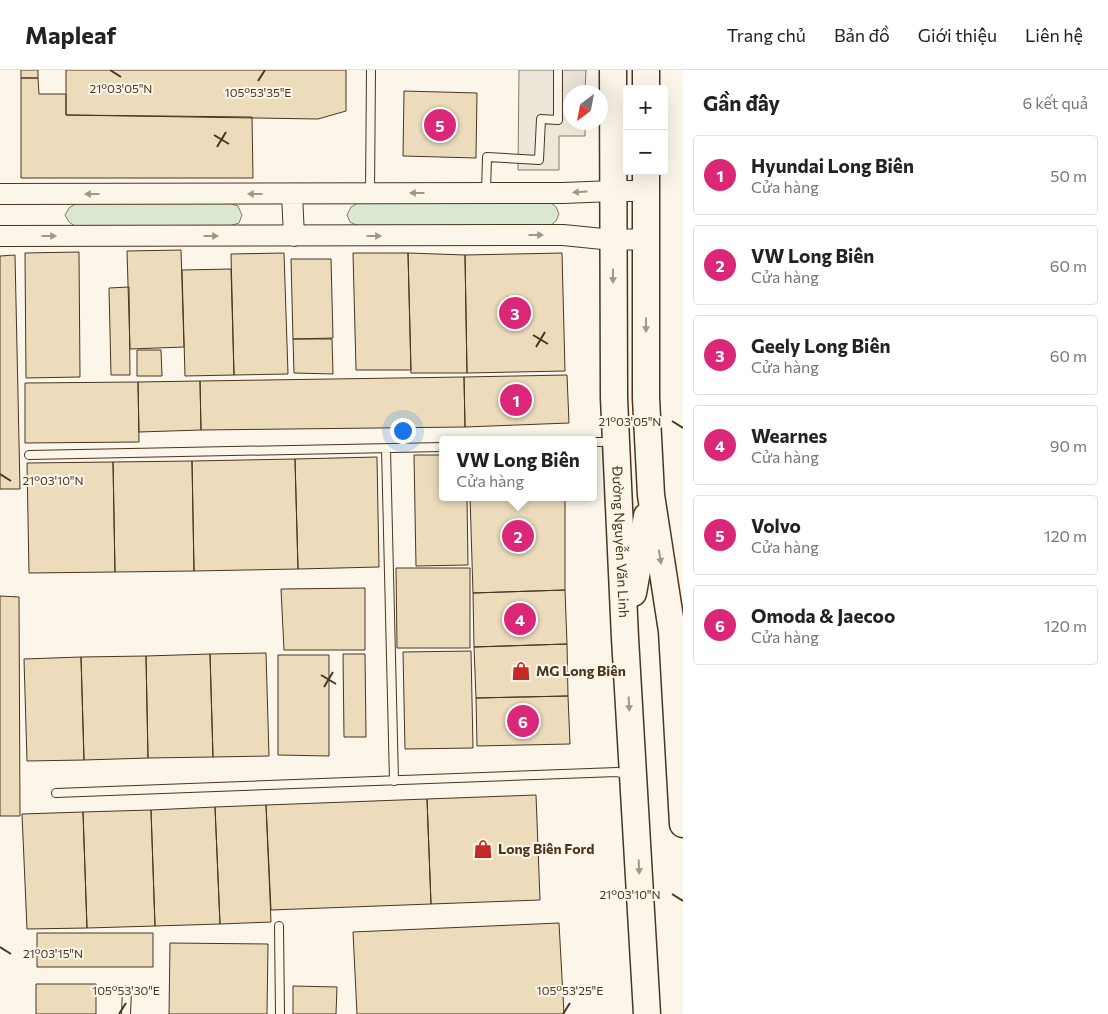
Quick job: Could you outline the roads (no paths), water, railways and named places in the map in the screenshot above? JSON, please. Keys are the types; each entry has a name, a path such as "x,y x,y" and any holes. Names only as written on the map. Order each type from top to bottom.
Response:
{"highway":[{"name":"Đường Nguyễn Văn Linh","path":"613,70 614,398 604,442 625,638 647,1014"},
{"path":"646,70 646,85"},
{"path":"646,181 646,398 651,495 672,630 683,824"},
{"path":"625,638 651,495"}],"street":[{"path":"0,194 563,193 613,191 646,181"},
{"path":"292,194 294,236"},
{"path":"0,236 563,235 613,240 646,239"}],"lane":[{"path":"370,194 371,70"},
{"path":"486,193 486,157 539,160 541,119 558,120 558,70"},
{"path":"29,455 439,447"},
{"path":"386,449 394,781"},
{"path":"56,793 617,772 633,776"},
{"path":"279,926 280,1014"},
{"path":"126,1014 127,990"}],"place":[{"name":"Volvo","path":"440,125"},
{"name":"Geely Long Biên","path":"515,313"},
{"name":"Hyundai Long Biên","path":"516,400"},
{"name":"VW Long Biên","path":"518,536"},
{"name":"Wearnes","path":"520,619"},
{"name":"MG Long Biên","path":"521,671"},
{"name":"Omoda & Jaecoo","path":"523,721"},
{"name":"Long Biên Ford","path":"483,849"}]}
